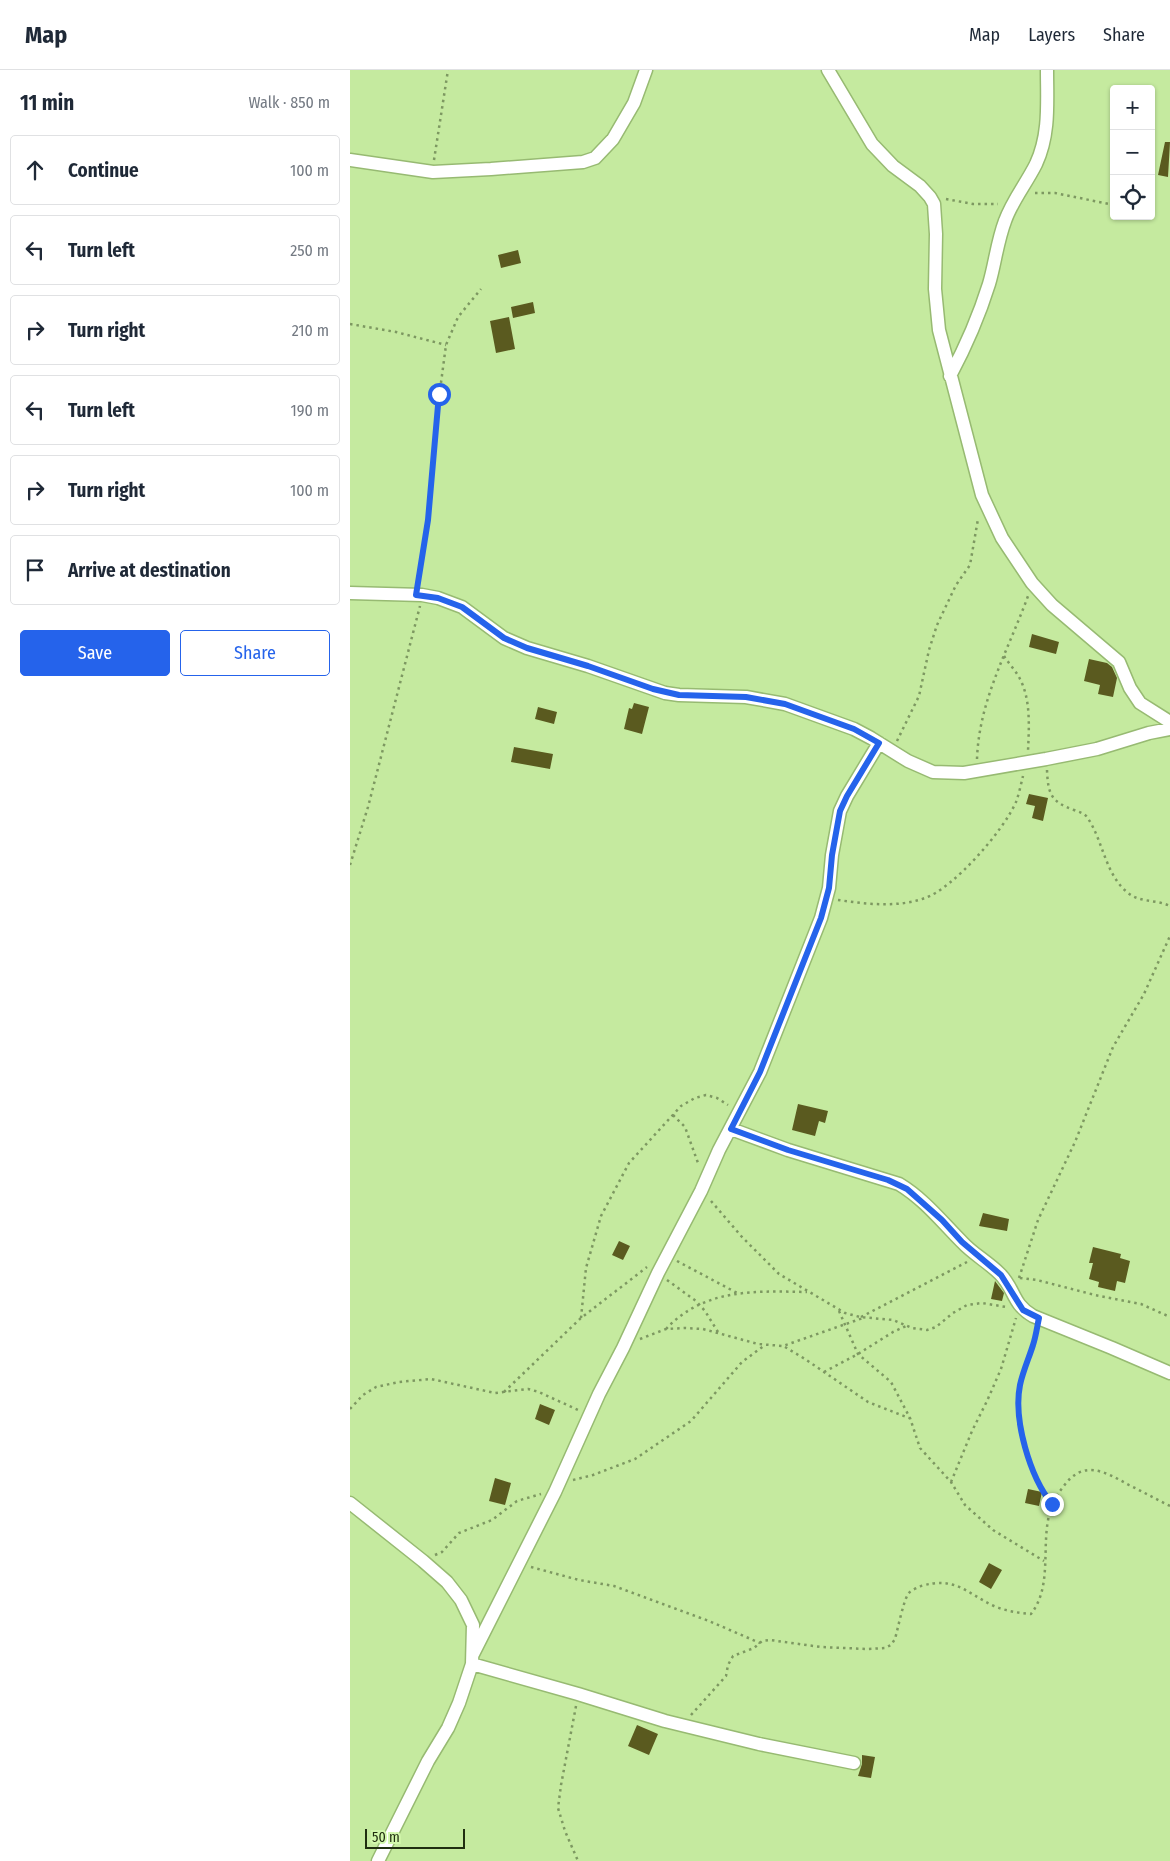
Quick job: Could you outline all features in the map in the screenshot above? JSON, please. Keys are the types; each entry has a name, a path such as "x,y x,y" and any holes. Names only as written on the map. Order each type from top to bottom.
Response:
{"street":[{"path":"350,160 433,172 583,162 595,158 613,139 634,103 646,70"},
{"path":"828,70 872,144 893,166 920,186 930,196 934,204 936,304 939,330 982,495 1002,538 1032,583 1052,604 1119,662 1130,688 1140,703 1170,722"},
{"path":"950,376 966,346 980,310 989,283 1004,222 1036,163 1045,136 1048,113 1047,70"},
{"path":"350,593 419,595 438,598 462,607 504,638 527,648 588,666 665,693 746,697 785,704 854,729 908,761 933,772 952,774 1027,762 1097,749 1149,733 1170,729"},
{"path":"378,1861 428,1761 448,1728 459,1703 472,1659 557,1487 599,1394 666,1256 703,1187 760,1072 821,918 827,898 840,811 879,743"},
{"path":"731,1129 788,1150 899,1184 942,1220 962,1242 1001,1275 1021,1310 1170,1373"},
{"path":"350,1504 447,1582 461,1600 473,1624 472,1659"},
{"path":"472,1659 681,1726 793,1752 854,1763"}],"path":[{"path":"433,172 448,70"},
{"path":"930,196 973,204 993,205 1039,192 1056,193 1110,204"},
{"path":"350,865 368,807 419,595 428,520 435,428 446,345 458,317 481,289"},
{"path":"350,324 396,332 446,345"},
{"path":"892,750 919,696 928,650 936,625 956,585 970,566 982,495"},
{"path":"977,771 978,743 983,710 1032,583"},
{"path":"827,898 860,903 899,904 926,898 950,884 975,859 997,831 1016,802 1027,762 1029,728 1028,705 1021,680 1004,656"},
{"path":"1046,758 1047,780 1050,794 1054,801 1061,806 1085,814 1093,826 1119,884 1136,899 1170,906"},
{"path":"1019,1278 1038,1220 1075,1142 1113,1047 1144,994 1170,936"},
{"path":"581,1318 586,1268 601,1216 629,1163 681,1106 695,1098 706,1095 722,1101 739,1114"},
{"path":"673,1115 685,1127 688,1134 703,1187 770,1266 792,1283 845,1314 864,1318 894,1320 906,1326 932,1329 960,1308 975,1303 1021,1310 988,1401 972,1431 951,1482"},
{"path":"860,1317 959,1267 978,1255"},
{"path":"504,1392 581,1318 642,1270 666,1256 739,1294"},
{"path":"658,1273 699,1304 719,1333"},
{"path":"1001,1275 1037,1280 1095,1295 1141,1304 1170,1317"},
{"path":"623,1348 666,1329 686,1311 699,1304 722,1296 767,1291 807,1292"},
{"path":"838,1310 858,1354 891,1382 910,1418 920,1448 951,1482 965,1505 993,1530 1044,1561"},
{"path":"666,1329 703,1329 765,1345 783,1346 864,1318"},
{"path":"1039,1318 1034,1342 1020,1383 1020,1419 1036,1479 1043,1494 1052,1504"},
{"path":"824,1372 906,1326"},
{"path":"423,1561 442,1552 459,1533 492,1520 517,1501 635,1459 691,1421 742,1362 765,1345"},
{"path":"783,1346 868,1402 910,1418"},
{"path":"350,1409 369,1390 399,1382 432,1379 484,1392 504,1392 523,1388 533,1390 570,1408 590,1414"},
{"path":"681,1726 726,1676 731,1658 754,1648 760,1643 770,1640 821,1647 867,1650 885,1648 891,1645 908,1594 918,1588 931,1584 950,1584 963,1588 993,1606 1010,1612 1031,1614 1039,1602 1043,1589 1045,1534 1052,1504 1070,1478 1078,1473 1094,1470 1108,1473 1170,1506"},
{"path":"518,1563 556,1574 614,1586 709,1621 760,1643"},
{"path":"578,1694 560,1785 558,1808 565,1831 578,1861"}],"building":[{"path":"1165,142 1170,142 1168,177 1158,175"},
{"path":"518,250 521,263 501,268 498,255"},
{"path":"533,302 535,313 513,318 511,307"},
{"path":"509,317 515,349 496,353 490,321"},
{"path":"1032,634 1059,642 1056,654 1029,647"},
{"path":"1089,659 1107,663 1112,667 1117,678 1113,697 1098,694 1100,685 1084,681"},
{"path":"634,703 649,707 642,734 624,729 629,708 632,709"},
{"path":"538,707 557,712 554,724 535,719"},
{"path":"514,747 553,754 550,769 511,762"},
{"path":"1029,794 1048,798 1043,821 1032,818 1035,806 1026,804"},
{"path":"798,1104 828,1111 825,1123 819,1121 815,1136 792,1130"},
{"path":"983,1213 1009,1219 1007,1231 979,1226"},
{"path":"619,1241 630,1246 623,1260 612,1255"},
{"path":"1093,1247 1121,1254 1120,1258 1130,1261 1125,1283 1117,1281 1115,1291 1098,1287 1099,1282 1089,1279 1093,1263 1089,1263"},
{"path":"995,1281 1004,1293 1002,1301 991,1299"},
{"path":"540,1404 555,1410 549,1425 535,1419"},
{"path":"495,1478 511,1483 505,1505 489,1501"},
{"path":"1028,1489 1042,1492 1039,1506 1025,1503"},
{"path":"989,1563 1002,1570 991,1589 979,1582"},
{"path":"637,1725 658,1734 649,1755 628,1746"},
{"path":"862,1755 875,1757 871,1778 858,1776 862,1764"}],"route":[{"path":"439,394 428,520 416,595 438,598 462,607 504,638 527,648 588,666 665,693 746,697 785,704 854,729 879,743 840,811 835,834 829,888 821,918 774,1040 747,1100 731,1129 788,1150 899,1184 932,1211 962,1242 1001,1275 1023,1310 1039,1318 1034,1342 1020,1383 1020,1419 1022,1433 1036,1479 1043,1494 1052,1504"}]}
